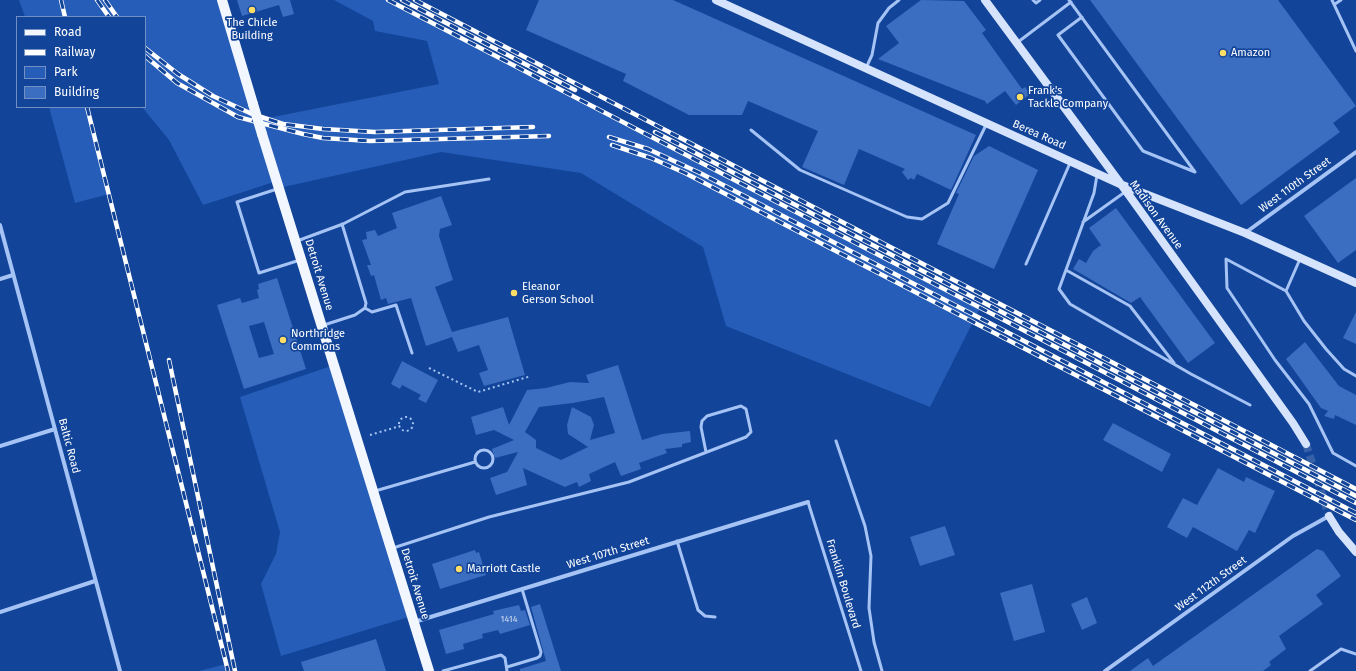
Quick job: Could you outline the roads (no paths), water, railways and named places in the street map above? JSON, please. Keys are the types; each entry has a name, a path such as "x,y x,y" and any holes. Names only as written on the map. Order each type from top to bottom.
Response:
{"main road":[{"name":"Detroit Avenue","path":"222,0 262,134 429,671"},
{"name":"Berea Road","path":"716,0 729,3 866,68 1120,184 1244,233 1356,283"},
{"name":"Madison Avenue","path":"985,0 1126,191 1293,423 1306,444"},
{"path":"1329,516 1339,532 1356,552"}],"street":[{"name":"West 110th Street","path":"1244,233 1356,152"},
{"name":"Baltic Road","path":"0,225 120,671"},
{"path":"0,280 14,275"},
{"path":"0,446 55,429"},
{"name":"West 107th Street","path":"413,622 808,502"},
{"name":"West 112th Street","path":"1105,671 1293,536 1329,516"},
{"path":"0,612 95,581"}],"lane":[{"path":"866,68 872,55 878,23 889,8 899,0"},
{"path":"1033,0 1036,3 1040,0"},
{"path":"1332,0 1356,51"},
{"path":"1335,4 1341,0"},
{"path":"1016,43 1070,1 1195,172 1143,151 1058,35 1082,18"},
{"path":"751,130 800,170 907,217 922,219 948,203 987,123"},
{"path":"1026,264 1071,161"},
{"path":"1098,174 1094,193 1059,289 1070,304 1175,365 1250,405"},
{"path":"296,241 342,224 405,192 489,179"},
{"path":"279,188 237,202 259,273 302,260"},
{"path":"1083,222 1126,191"},
{"path":"322,326 355,315 365,308 366,303 342,224"},
{"path":"1286,291 1300,258"},
{"path":"1356,376 1344,369 1326,349 1304,321 1286,291 1226,259 1227,288 1275,360 1309,404 1333,453 1356,466"},
{"path":"1066,270 1130,306 1175,365"},
{"path":"365,308 372,312 396,306 412,353"},
{"path":"391,549 489,517 629,482 746,437 751,432 746,409 741,406 707,416 702,421 701,427 706,452"},
{"path":"836,441 865,526 871,556 869,608 874,642 882,671"},
{"path":"482,451 488,451 492,456 493,461 488,468 479,467 475,462 477,454 482,451"},
{"path":"373,491 475,462"},
{"name":"Franklin Boulevard","path":"808,502 860,671"},
{"path":"677,541 698,610 705,616 715,617"},
{"path":"443,671 501,655 505,658 507,669 540,656 541,652 522,589"},
{"path":"1310,671 1341,649 1356,654"}],"tunnel":[{"path":"1306,444 1329,516"}],"railway":[{"path":"61,0 65,16"},
{"path":"97,0 108,16"},
{"path":"105,0 116,16"},
{"path":"388,0 1356,503"},
{"path":"402,0 575,90"},
{"path":"415,0 1356,489"},
{"path":"146,49 178,74 213,96 252,114 283,124 323,129 375,132 533,127"},
{"path":"146,57 177,83 238,117 323,138 370,141 549,136"},
{"path":"87,108 228,671"},
{"path":"655,132 1356,496"},
{"path":"609,137 648,149 700,173 1356,513"},
{"path":"612,145 651,158 685,173 1356,520"},
{"path":"169,360 235,671"}],"place":[{"name":"The Chicle Building","path":"252,10"},
{"name":"Amazon","path":"1223,53"},
{"name":"Frank's Tackle Company","path":"1020,97"},
{"name":"Eleanor Gerson School","path":"514,293"},
{"name":"Northridge Commons","path":"283,340"},
{"name":"Marriott Castle","path":"459,569"}]}
